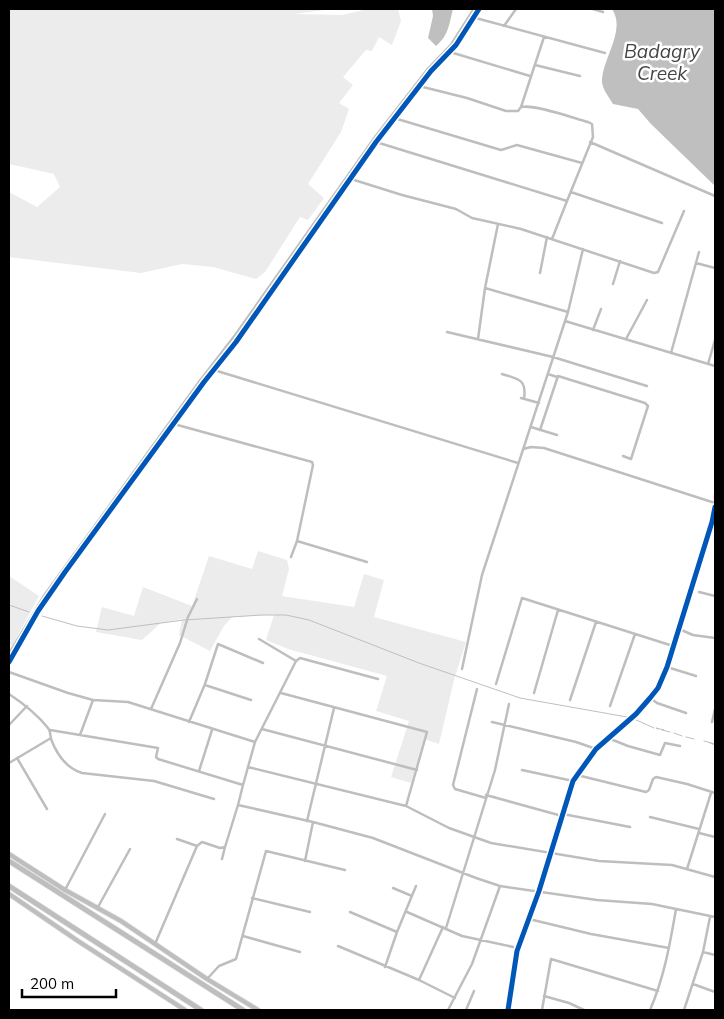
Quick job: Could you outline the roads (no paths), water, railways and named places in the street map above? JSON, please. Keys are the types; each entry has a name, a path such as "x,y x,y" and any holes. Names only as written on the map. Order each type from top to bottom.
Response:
{"highway":[{"path":"9,861 243,1010"},
{"path":"9,886 201,1010"}],"main road":[{"path":"9,854 65,890 98,907 207,979 258,1010"},
{"path":"9,894 185,1010"}],"street":[{"path":"9,662 50,592 174,424 248,318 393,118 431,71 450,52 474,9"},
{"path":"9,654 44,596 212,369 252,320 349,178 428,68 451,45 479,9"},
{"path":"504,26 516,9"},
{"path":"593,9 603,12"},
{"path":"471,17 606,53"},
{"path":"419,86 506,110 518,111 521,107 544,36"},
{"path":"450,52 530,76"},
{"path":"535,65 580,76"},
{"path":"521,107 526,106 544,110 588,122 592,124 594,130 552,239"},
{"path":"393,118 501,150 517,145 582,163"},
{"path":"376,142 567,201"},
{"path":"590,142 715,196"},
{"path":"349,178 402,195 456,209 472,218 547,237 654,273 658,272 684,211"},
{"path":"571,192 662,223"},
{"path":"478,339 485,288 498,224"},
{"path":"540,273 547,237"},
{"path":"462,669 480,585 568,312 583,249"},
{"path":"671,353 699,252"},
{"path":"612,284 620,262"},
{"path":"696,263 715,268"},
{"path":"485,288 568,312"},
{"path":"626,339 647,300"},
{"path":"594,330 602,310"},
{"path":"248,318 252,320"},
{"path":"565,321 715,366"},
{"path":"447,332 553,357 648,386"},
{"path":"708,364 715,340"},
{"path":"212,369 518,463"},
{"path":"502,374 523,383 525,389 522,399 538,403"},
{"path":"548,374 604,389 647,404 648,409 631,459 623,456"},
{"path":"540,430 557,377"},
{"path":"174,424 313,463 297,541 291,558"},
{"path":"531,427 557,435"},
{"path":"523,449 531,447 544,448 715,502 715,494"},
{"path":"508,1010 518,948 539,891 573,781 596,749 636,714 658,688 674,646 715,507"},
{"path":"297,541 367,562"},
{"path":"698,592 715,596"},
{"path":"151,709 180,643 188,617 197,598"},
{"path":"496,684 521,599 524,598 674,646"},
{"path":"534,693 558,610"},
{"path":"570,700 596,622"},
{"path":"678,629 693,635 715,638"},
{"path":"610,706 635,634"},
{"path":"259,639 296,661"},
{"path":"188,722 205,684 218,644 263,663"},
{"path":"222,859 255,742 296,661 300,658 378,679"},
{"path":"667,667 696,676"},
{"path":"9,672 46,686 93,700 128,702 255,742"},
{"path":"205,684 251,700"},
{"path":"478,689 453,785 455,789 562,815 630,827"},
{"path":"281,693 428,732 406,806"},
{"path":"9,694 27,706 50,730 51,738 64,762 75,771 154,781 214,799"},
{"path":"650,698 657,703 686,713"},
{"path":"80,735 93,700"},
{"path":"419,980 444,928 463,873 494,770 509,704"},
{"path":"9,725 27,706"},
{"path":"308,821 334,708"},
{"path":"712,722 715,709"},
{"path":"492,722 576,742 596,749"},
{"path":"199,771 212,729"},
{"path":"262,729 417,770"},
{"path":"50,730 158,748 156,757 158,759 243,785"},
{"path":"9,763 51,738"},
{"path":"608,738 660,755 665,744 680,746"},
{"path":"17,758 47,809"},
{"path":"248,767 406,806 449,828 490,843 600,861 672,865 715,877"},
{"path":"522,770 573,781"},
{"path":"577,775 646,792 656,777 687,784 713,793 687,869"},
{"path":"238,806 374,838 500,886 597,900 652,904 715,918"},
{"path":"65,890 105,814"},
{"path":"650,817 715,836"},
{"path":"305,861 312,822"},
{"path":"177,838 197,846"},
{"path":"155,944 197,846 202,842 220,848 225,847"},
{"path":"98,907 130,849"},
{"path":"207,979 219,966 236,959 266,851 345,870"},
{"path":"385,967 416,886"},
{"path":"448,1010 472,964 500,886"},
{"path":"393,888 412,896"},
{"path":"252,898 310,912"},
{"path":"650,1010 658,991 669,948 676,908"},
{"path":"350,912 397,932"},
{"path":"407,912 462,936 518,948"},
{"path":"684,1010 703,952 710,917"},
{"path":"529,919 591,934 669,948"},
{"path":"243,936 300,952"},
{"path":"338,946 419,980 455,998"},
{"path":"703,952 715,955"},
{"path":"542,1010 550,960 552,959 658,991"},
{"path":"693,984 715,992"},
{"path":"466,1010 474,991"},
{"path":"544,996 569,1003 584,1010"}],"water":[{"path":"432,9 453,9 446,33 436,46 428,38 433,16"},
{"name":"Badagry Creek","path":"612,9 715,9 715,186 638,109 613,104 606,92 602,79 617,26 616,17"}],"waterway":[{"path":"9,605 29,612"},
{"path":"42,616 77,626 108,630 184,620 286,615 309,620 419,663 520,698 627,717"},
{"path":"634,719 654,728"},
{"path":"658,729 656,728 664,730"},
{"path":"662,730 670,732"},
{"path":"674,733 682,736"},
{"path":"686,737 694,739"},
{"path":"704,741 715,744"},
{"path":"710,743 715,745"}]}
